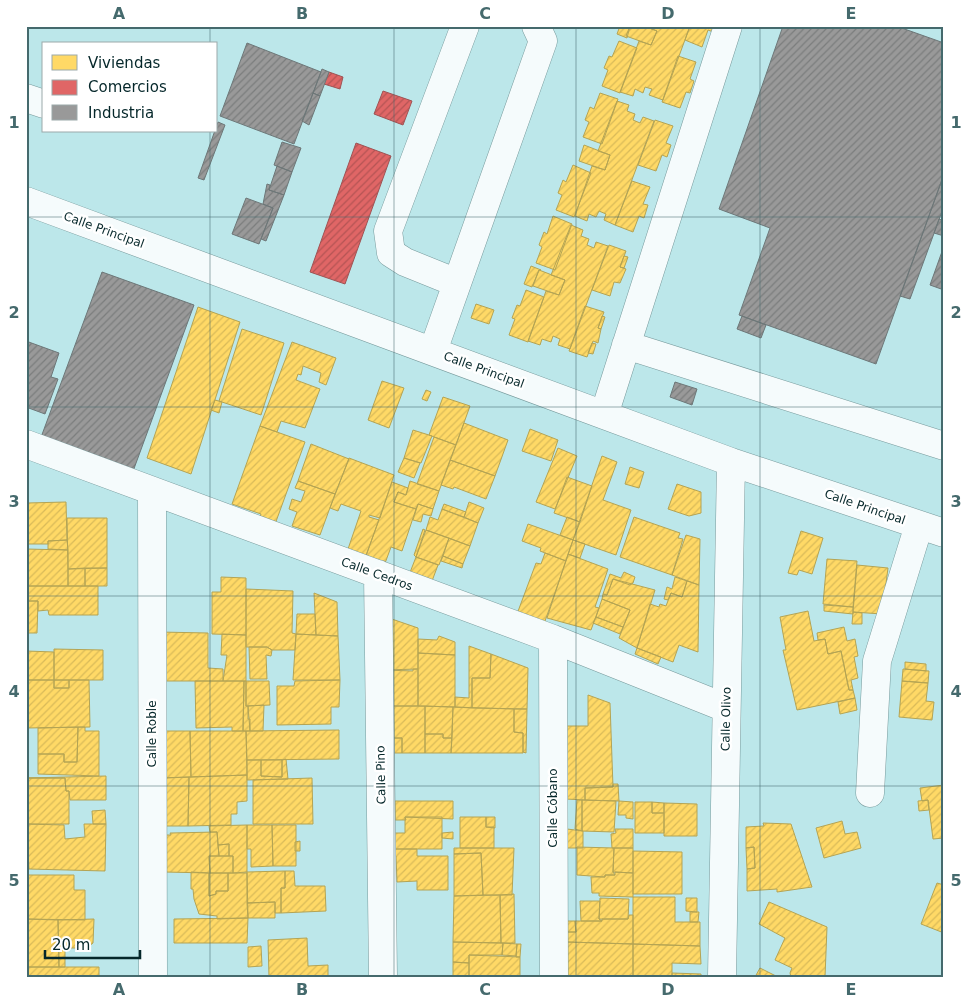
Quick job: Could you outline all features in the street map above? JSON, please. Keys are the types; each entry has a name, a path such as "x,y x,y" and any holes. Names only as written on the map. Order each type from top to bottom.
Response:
{"street":[{"path":"457,282 405,262 391,253 388,231 465,26"},
{"path":"433,351 543,41 536,26"},
{"path":"604,415 728,26"},
{"path":"26,98 42,103"},
{"name":"Calle Principal","path":"26,201 731,462 932,529"},
{"path":"626,345 944,446"},
{"name":"Calle Cedros","path":"26,444 553,639 726,708"},
{"name":"Calle Olivo","path":"722,977 731,462"},
{"name":"Calle Roble","path":"152,490 152,977"},
{"path":"870,793 878,661 932,529"},
{"name":"Calle Pino","path":"378,574 383,977"},
{"name":"Calle Cóbano","path":"553,639 554,977"}],"building: Viviendas":[{"path":"620,26 630,26 627,38 617,34"},
{"path":"630,26 644,26 657,31 651,45 626,36"},
{"path":"644,26 690,26 663,100 649,95 652,89 645,87 643,93 635,89 633,96 620,92 639,41 651,45 657,31"},
{"path":"690,26 715,26 713,32 708,30 702,47 685,40"},
{"path":"619,41 637,48 620,93 602,86 608,70 604,68 609,56 612,57"},
{"path":"678,56 696,62 690,79 694,81 690,93 686,92 680,108 662,102"},
{"path":"600,93 618,99 602,144 583,137 589,122 585,120 590,107 594,109"},
{"path":"617,101 629,105 627,111 635,114 633,120 640,123 643,117 654,121 615,225 604,220 606,214 599,211 596,217 589,214 587,221 575,216 592,166 605,170 610,155 598,151"},
{"path":"655,120 673,126 666,143 671,145 667,157 662,155 656,171 638,165"},
{"path":"584,145 610,155 605,170 579,161"},
{"path":"573,165 591,173 574,217 556,210 562,195 558,193 563,180 566,182"},
{"path":"632,181 650,187 643,204 648,205 644,218 639,216 633,232 615,225"},
{"path":"553,216 572,224 555,270 536,263 542,247 539,245 544,232 547,234"},
{"path":"571,225 583,230 581,236 589,239 587,245 594,248 596,242 608,246 570,349 558,345 560,339 553,336 551,342 542,339 540,345 528,341 546,291 559,295 565,280 551,275"},
{"path":"609,245 626,251 620,267 626,269 620,283 614,282 610,296 592,290"},
{"path":"624,256 628,257 624,268 620,267"},
{"path":"531,266 541,270 539,270 532,287 524,284"},
{"path":"539,270 565,280 559,295 533,286"},
{"path":"526,290 544,297 528,342 509,335 515,319 512,318 517,305 520,306"},
{"path":"476,304 494,310 489,324 471,318"},
{"path":"585,306 604,312 598,328 601,329 598,343 593,341 587,357 569,351"},
{"path":"198,307 240,322 191,474 147,458"},
{"path":"602,316 605,317 601,329 598,328"},
{"path":"242,329 284,343 261,415 219,401"},
{"path":"292,342 336,358 326,385 319,382 321,373 303,366 301,375 298,374 296,380 320,389 305,428 281,421 277,432 260,426"},
{"path":"592,343 596,344 593,354 588,353"},
{"path":"382,381 404,388 389,428 368,420"},
{"path":"426,390 431,392 427,401 422,399"},
{"path":"443,397 470,406 456,445 429,435"},
{"path":"215,400 222,402 219,413 211,410"},
{"path":"464,423 508,440 495,476 450,460"},
{"path":"260,426 305,442 274,527 258,522 261,514 232,504"},
{"path":"530,429 558,440 551,461 522,451"},
{"path":"413,430 432,436 421,463 404,458"},
{"path":"434,437 456,445 439,491 417,484"},
{"path":"311,444 349,459 335,494 298,481"},
{"path":"558,448 577,456 555,509 536,502"},
{"path":"602,456 617,462 603,500 631,510 616,555 573,540"},
{"path":"349,458 394,475 380,518 369,515 369,517 379,520 365,558 347,552 361,511 341,504 338,511 330,508"},
{"path":"404,458 420,463 414,478 398,472"},
{"path":"450,460 495,476 486,499 454,487 453,489 441,485"},
{"path":"630,467 644,472 639,488 625,484"},
{"path":"567,477 592,486 580,522 554,513"},
{"path":"298,481 335,494 320,535 292,526 297,512 289,509 292,499 301,502 305,491 295,488"},
{"path":"410,481 439,491 433,509 418,504 416,509 394,502 398,492 406,495"},
{"path":"392,482 408,488 406,495 398,492 394,502 416,509 402,551 391,547 384,566 365,559"},
{"path":"677,484 701,492 701,513 689,516 668,509"},
{"path":"66,502 67,540 48,541 48,544 28,544 27,503"},
{"path":"469,502 484,508 478,523 464,517"},
{"path":"418,504 433,509 431,516 423,514 421,522 413,520"},
{"path":"444,504 466,512 464,517 442,509"},
{"path":"442,509 478,523 470,546 426,530 430,517 438,520"},
{"path":"567,517 580,522 573,540 560,535"},
{"path":"634,517 680,533 678,538 683,539 672,575 620,557"},
{"path":"67,518 107,518 107,568 68,569"},
{"path":"528,524 573,540 566,561 540,551 541,548 522,541"},
{"path":"423,529 425,530 416,557 414,555"},
{"path":"426,530 449,538 439,565 416,557"},
{"path":"801,531 823,538 812,574 799,570 797,575 788,573"},
{"path":"686,535 700,539 699,585 672,575"},
{"path":"449,538 470,546 463,564 443,556"},
{"path":"67,540 68,550 48,549 48,541"},
{"path":"573,540 585,544 580,558 568,554"},
{"path":"26,549 68,550 68,586 28,586"},
{"path":"545,553 566,561 544,624 517,614 536,563 541,564"},
{"path":"568,554 608,569 595,607 599,608 591,630 547,618"},
{"path":"443,556 463,564 462,568 441,561"},
{"path":"416,557 438,565 432,581 409,575"},
{"path":"827,559 857,561 853,607 823,604"},
{"path":"857,565 888,568 882,614 853,612"},
{"path":"85,568 107,568 107,586 85,586"},
{"path":"85,568 85,586 68,586 68,569"},
{"path":"624,572 635,577 633,583 630,585 613,579 607,595 603,594 610,574 621,578"},
{"path":"221,577 246,578 246,635 212,634 212,592 221,592"},
{"path":"675,577 687,581 682,597 671,593 668,600 664,599 667,587 672,589"},
{"path":"613,579 655,590 637,648 619,638 630,610 602,599 603,594 607,595"},
{"path":"687,581 699,585 698,652 679,645 673,662 637,648 650,604 659,607 660,604 666,606 671,593 682,597"},
{"path":"26,586 98,586 98,615 49,615 48,610 38,611 38,601 26,601"},
{"path":"246,589 293,591 292,633 296,634 295,650 246,647"},
{"path":"314,593 337,602 338,636 316,635"},
{"path":"602,599 630,610 623,627 596,617"},
{"path":"26,601 38,601 37,633 26,633"},
{"path":"824,605 853,607 853,614 824,611"},
{"path":"808,611 814,641 825,639 828,654 841,651 849,690 853,690 855,698 797,710 783,650 786,650 780,617"},
{"path":"853,612 862,613 862,624 852,624"},
{"path":"297,614 315,614 316,635 296,634"},
{"path":"383,616 418,628 418,669 384,670"},
{"path":"596,617 623,627 620,634 593,623"},
{"path":"844,627 847,641 855,639 858,656 854,657 858,678 851,680 853,690 849,690 841,651 828,654 825,639 818,640 817,633"},
{"path":"159,632 208,633 208,668 223,669 223,681 159,681"},
{"path":"222,634 246,635 246,681 223,681 227,655 221,655"},
{"path":"296,634 338,636 340,680 293,680"},
{"path":"439,636 455,642 455,655 418,653 418,639 437,640"},
{"path":"469,646 491,654 490,678 472,678 472,708 455,707 455,697 469,698"},
{"path":"249,647 267,647 272,650 271,656 266,655 267,679 250,679"},
{"path":"637,648 661,657 658,664 635,654"},
{"path":"54,649 103,650 103,680 54,680"},
{"path":"26,651 54,652 54,680 26,680"},
{"path":"418,653 455,655 455,707 418,706"},
{"path":"491,654 528,668 527,709 472,708 472,678 490,678"},
{"path":"905,662 926,664 926,671 905,669"},
{"path":"413,669 418,669 418,706 385,706 384,670 413,671"},
{"path":"903,669 929,671 928,683 902,681"},
{"path":"28,680 54,680 54,688 69,688 69,680 89,680 90,727 27,728"},
{"path":"54,680 69,680 69,688 54,688"},
{"path":"340,680 339,707 331,707 331,724 277,725 277,686 294,686 295,681"},
{"path":"195,681 244,681 243,731 232,731 232,727 196,728"},
{"path":"244,681 246,681 246,706 248,706 250,731 243,731"},
{"path":"246,681 269,681 270,705 246,706"},
{"path":"902,681 928,683 926,701 934,702 932,720 899,717"},
{"path":"588,695 610,703 613,787 585,788 585,800 566,799 566,726 588,726"},
{"path":"855,698 857,710 840,714 838,702"},
{"path":"264,705 263,731 250,731 248,706"},
{"path":"385,706 425,706 425,753 402,753 402,738 388,738"},
{"path":"425,706 453,707 452,738 443,738 443,734 425,734"},
{"path":"453,707 514,709 514,732 523,733 523,753 451,753"},
{"path":"514,709 527,709 526,753 523,752 523,733 514,732"},
{"path":"78,727 77,762 64,762 64,754 38,754 38,728"},
{"path":"78,727 85,727 85,731 99,731 99,776 38,774 38,754 64,754 64,762 77,762"},
{"path":"339,730 339,759 247,760 246,731"},
{"path":"162,731 190,731 191,777 163,778"},
{"path":"190,731 246,731 247,775 191,777"},
{"path":"425,734 443,734 443,738 452,738 451,753 425,753"},
{"path":"388,738 402,738 402,753 385,753"},
{"path":"286,759 288,779 247,780 247,760 261,760 261,776 282,777 282,760"},
{"path":"261,760 282,760 282,777 261,776"},
{"path":"247,775 247,801 237,802 237,814 231,814 231,825 188,826 189,777"},
{"path":"106,776 106,800 70,800 69,791 66,791 65,778 26,778"},
{"path":"189,777 188,826 159,826 159,778"},
{"path":"26,778 65,778 66,791 69,791 69,824 26,824"},
{"path":"312,778 313,824 253,824 253,780"},
{"path":"613,784 618,784 619,801 585,800 585,788 613,787"},
{"path":"944,785 944,838 933,839 928,800 922,801 920,788"},
{"path":"577,800 582,800 582,831 575,829"},
{"path":"582,800 616,801 614,832 582,831"},
{"path":"928,800 929,810 919,811 918,801"},
{"path":"395,801 453,801 453,819 405,817 406,820 395,820"},
{"path":"619,801 633,802 633,819 626,818 626,815 618,815"},
{"path":"635,802 652,802 652,813 664,813 664,833 635,833"},
{"path":"652,802 664,803 664,813 652,813"},
{"path":"664,803 697,804 697,836 664,836"},
{"path":"105,810 106,824 93,824 92,811"},
{"path":"405,817 442,817 442,849 386,849 386,833 405,833"},
{"path":"460,817 486,817 486,827 494,827 494,848 460,848"},
{"path":"486,817 495,817 495,828 486,827"},
{"path":"842,821 845,834 857,832 861,848 824,858 816,828"},
{"path":"763,823 791,824 812,887 777,892 777,889 747,891 747,869 755,868 754,847 746,848 746,827 764,826"},
{"path":"26,824 64,825 65,839 85,837 84,824 106,824 105,871 29,869"},
{"path":"247,825 247,872 233,873 233,856 229,856 229,844 218,845 217,832 210,832 209,826"},
{"path":"247,825 272,825 273,866 251,867 251,849 247,849"},
{"path":"272,825 296,825 296,866 273,866"},
{"path":"567,829 583,831 583,848 567,848"},
{"path":"615,829 633,829 633,848 612,848 611,834 616,833"},
{"path":"217,832 219,856 209,856 210,873 164,872 165,835 171,835 170,833"},
{"path":"453,832 453,839 442,838 442,833"},
{"path":"300,841 300,851 295,851 295,842"},
{"path":"229,844 229,856 219,856 218,845"},
{"path":"577,847 614,848 613,872 615,875 605,875 605,877 577,875"},
{"path":"754,847 755,868 747,869 746,848"},
{"path":"454,848 514,848 512,895 483,895 481,853 454,854"},
{"path":"614,848 633,848 633,873 613,872"},
{"path":"386,849 417,849 417,856 448,856 448,890 417,890 417,881 397,882 396,856 386,856"},
{"path":"633,851 682,852 682,894 633,894"},
{"path":"481,853 483,895 454,896 454,854"},
{"path":"209,856 233,856 233,873 210,873"},
{"path":"285,871 285,888 281,888 281,913 275,913 275,902 247,903 247,872"},
{"path":"285,871 294,871 295,886 325,886 326,911 281,913 281,888 285,888"},
{"path":"191,872 209,873 209,896 216,894 216,891 228,891 228,873 247,873 248,918 217,919 217,916 199,914 193,889 191,889"},
{"path":"615,872 633,873 633,897 599,896 599,893 592,893 591,877 615,875"},
{"path":"209,873 228,873 228,891 216,891 216,894 209,896"},
{"path":"26,875 74,875 74,890 85,890 85,920 26,919"},
{"path":"937,883 944,885 944,933 921,924"},
{"path":"514,894 515,943 501,943 500,895"},
{"path":"500,895 501,943 453,942 454,896"},
{"path":"633,897 675,897 675,922 700,922 700,946 633,944"},
{"path":"600,898 629,899 628,919 599,919"},
{"path":"686,898 697,898 697,912 686,911"},
{"path":"580,901 600,901 599,919 602,921 581,921"},
{"path":"275,902 275,918 248,918 247,903"},
{"path":"769,902 827,927 825,977 791,977 792,968 775,960 785,938 759,924"},
{"path":"690,912 699,912 698,922 690,922"},
{"path":"629,915 633,915 633,944 567,942 567,932 576,932 575,921 628,919"},
{"path":"248,918 247,943 174,943 174,919"},
{"path":"26,919 58,920 59,967 26,967"},
{"path":"94,919 93,943 87,948 65,948 65,967 59,967 58,920"},
{"path":"567,921 575,921 576,932 567,932"},
{"path":"307,938 308,966 328,965 328,977 269,977 268,940"},
{"path":"453,942 503,943 502,955 469,955 469,963 453,962"},
{"path":"567,942 633,944 633,977 566,977"},
{"path":"503,943 517,944 516,956 502,955"},
{"path":"517,944 521,944 520,957 516,957"},
{"path":"633,944 700,946 701,964 672,963 672,977 633,977"},
{"path":"261,946 262,966 248,967 248,947"},
{"path":"469,955 520,957 520,977 469,977"},
{"path":"453,962 469,963 469,977 453,977"},
{"path":"26,967 99,967 99,977 26,977"},
{"path":"760,968 778,977 755,977"},
{"path":"672,973 701,974 701,977 672,977"}],"building: Comercios":[{"path":"329,72 343,77 340,89 324,84"},
{"path":"383,91 412,101 403,125 374,114"},
{"path":"356,143 391,156 345,284 310,272"}],"building: Industria":[{"path":"783,26 896,26 944,43 944,174 876,364 739,315 770,228 719,209"},
{"path":"247,43 321,72 294,144 220,116"},
{"path":"322,69 329,72 320,96 313,93"},
{"path":"313,93 320,96 309,125 302,121"},
{"path":"218,122 225,125 204,180 198,178 214,132 218,132"},
{"path":"282,142 301,148 292,172 274,165"},
{"path":"277,166 292,172 284,195 269,190"},
{"path":"944,174 944,206 910,299 900,296"},
{"path":"267,184 270,185 269,190 284,195 266,241 261,239 273,208 263,204"},
{"path":"246,198 273,208 259,244 232,234"},
{"path":"939,219 944,221 944,236 934,233"},
{"path":"944,246 944,290 930,285"},
{"path":"102,272 194,305 132,474 40,440"},
{"path":"742,316 766,325 761,338 737,329"},
{"path":"26,341 59,353 51,377 58,379 45,414 26,407"},
{"path":"675,382 697,389 692,405 670,397"}]}
